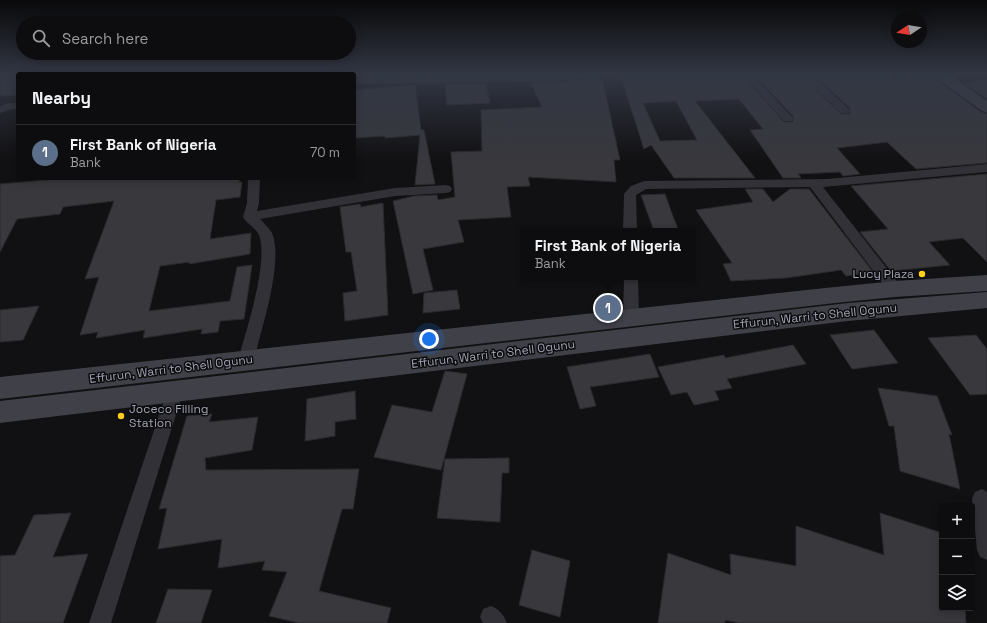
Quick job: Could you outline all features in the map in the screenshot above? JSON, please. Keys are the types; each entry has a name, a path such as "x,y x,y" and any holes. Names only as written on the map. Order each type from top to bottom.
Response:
{"street":[{"path":"773,103 788,119"},
{"path":"836,103 845,111"},
{"path":"0,110 9,106 16,106"},
{"path":"630,228 630,194 635,189 644,185 813,183 987,168"},
{"path":"249,217 253,203 254,180"},
{"path":"813,183 895,289"},
{"path":"249,217 395,192 446,189"},
{"path":"246,360 264,287 268,250 264,233 249,217"},
{"path":"631,280 631,318"},
{"name":"Effurun, Warri to Shell Ogunu","path":"0,388 895,289 987,283"},
{"name":"Effurun, Warri to Shell Ogunu","path":"0,412 848,312 987,300"},
{"path":"100,623 175,392"},
{"path":"982,499 987,550"}],"building":[{"path":"356,103 417,103 421,130 424,130 435,184 415,185 420,135 385,138 385,136 356,138"},
{"path":"447,103 488,103 447,105"},
{"path":"540,103 608,103 620,160 614,160 616,182 528,177 530,186 507,187 511,217 458,220 464,242 423,249 433,290 413,294 393,201 414,196 437,195 438,200 455,197 451,152 482,151 481,110 542,107"},
{"path":"629,103 643,103 660,141 697,140 677,103 697,103 755,178 674,178 651,145 644,149"},
{"path":"742,103 767,103 784,122 793,122 793,116 781,103 830,103 841,114 850,114 850,108 845,103 969,103 981,112 987,114 987,163 916,169 887,142 837,148 860,174 843,176 840,172 798,174 801,178 783,178 750,130 763,129"},
{"path":"987,174 987,262 963,238 929,242 950,265 891,271 860,232 888,229 851,186"},
{"path":"47,180 240,180 239,182 242,182 240,197 216,200 210,239 251,233 250,254 189,264 190,262 160,266 149,311 230,301 237,267 252,265 244,319 220,321 218,332 201,334 202,329 143,338 145,330 96,338 98,332 80,335 99,277 85,279 114,201 63,207 60,214 17,219 0,252 0,184"},
{"path":"745,189 763,189 773,202 790,189 809,189 873,272 846,276 841,270 786,278 731,281 723,264 732,263 696,210 753,202"},
{"path":"665,194 678,228 653,228 641,195"},
{"path":"383,203 388,315 345,321 343,293 357,291 351,252 346,252 340,207 360,204 361,207"},
{"path":"457,290 460,309 423,313 424,293"},
{"path":"39,306 23,340 0,342 0,310"},
{"path":"874,330 898,363 852,369 830,335"},
{"path":"976,335 987,349 987,394 970,395 928,338"},
{"path":"793,345 806,364 727,379 732,388 715,391 719,400 694,405 687,392 671,395 658,367 724,355 725,358"},
{"path":"650,354 659,377 590,387 596,406 580,409 567,367"},
{"path":"445,371 467,374 441,470 374,457 392,405 432,412"},
{"path":"878,388 937,396 952,435 949,434 960,489 900,471 894,426 889,426"},
{"path":"355,391 356,419 335,422 335,436 305,441 307,399"},
{"path":"212,414 209,422 258,417 252,450 205,458 206,470 359,469 353,509 342,509 319,591 391,608 387,623 299,623 269,616 287,572 262,570 265,561 218,568 222,539 158,549 167,508 159,509 187,416"},
{"path":"509,458 509,473 502,473 500,522 437,518 445,459"},
{"path":"71,513 53,557 88,554 63,623 0,623 0,556 15,555 34,515"},
{"path":"880,513 939,532 939,611 965,611 966,623 739,623 725,620 725,623 658,623 668,553 731,575 730,554 796,566 796,526 884,555"},
{"path":"532,550 570,561 560,617 519,605"},
{"path":"168,589 212,590 201,623 156,623"}],"place":[{"name":"Lucy Plaza","path":"922,274"},
{"name":"First Bank of Nigeria","path":"608,308"},
{"name":"Joceco Filling Station","path":"121,416"}]}
